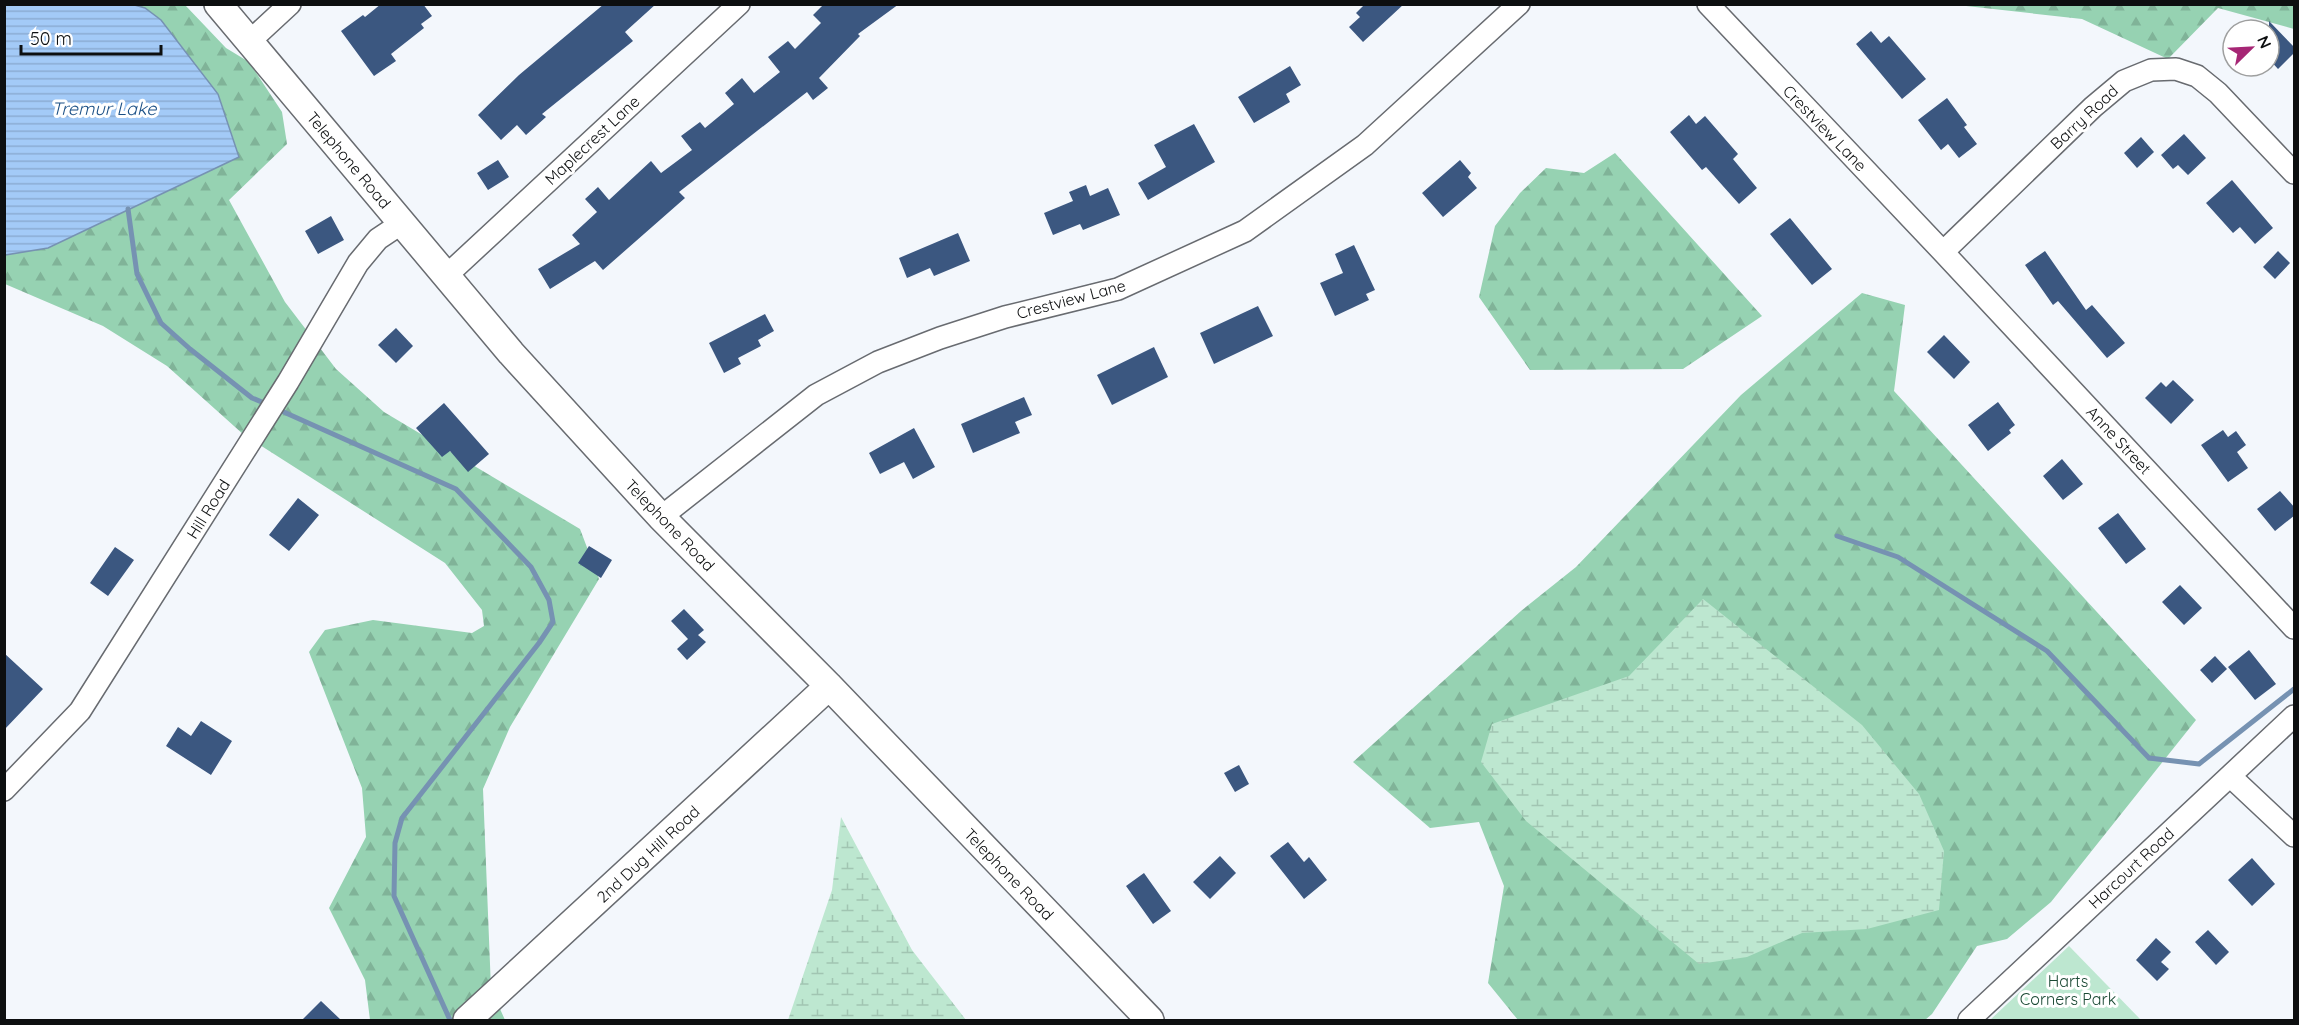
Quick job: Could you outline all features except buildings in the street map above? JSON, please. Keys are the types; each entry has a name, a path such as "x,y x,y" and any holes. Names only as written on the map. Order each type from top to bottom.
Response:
{"street":[{"name":"Telephone Road","path":"218,4 511,353 661,517 829,687 1150,1020"},
{"path":"250,41 290,4"},
{"name":"Maplecrest Lane","path":"446,276 739,4"},
{"name":"Crestview Lane","path":"661,517 816,395 878,362 940,338 1005,317 1118,289 1245,231 1365,145 1519,4"},
{"name":"Crestview Lane","path":"1708,4 1943,252"},
{"name":"Barry Road","path":"1943,252 2093,108 2124,81 2151,70 2176,69 2197,76 2218,93 2295,173"},
{"name":"Hill Road","path":"4,790 80,711 262,424 358,263 378,239 402,223"},
{"name":"Anne Street","path":"1943,252 2295,628"},
{"name":"2nd Dug Hill Road","path":"473,1015 829,687"},
{"name":"Harcourt Road","path":"1969,1020 2295,716"},
{"path":"2230,776 2295,836"}],"green space":[{"path":"131,5 185,5 226,48 249,62 282,112 287,144 229,200 285,302 336,369 384,412 580,529 599,579 510,727 483,789 491,989 505,1020 370,1020 365,980 329,908 366,837 362,788 309,652 325,630 373,620 472,633 484,626 482,610 445,563 244,435 167,366 103,326 5,284 4,255 48,248 128,209 145,8"},
{"path":"1957,5 2294,5 2294,29 2281,25 2281,18 2254,18 2218,8 2168,59 2082,19"},
{"path":"1615,153 1762,316 1683,369 1530,370 1479,297 1495,226 1520,193 1546,168 1584,173"},
{"path":"1862,293 1905,305 1894,391 2196,720 2051,902 2007,939 1977,946 1932,1014 1925,1020 1518,1020 1488,983 1504,886 1479,822 1430,828 1353,762 1521,611 1576,567 1741,395"},
{"path":"1703,599 1862,725 1919,794 1944,851 1939,910 1867,929 1802,933 1747,957 1699,964 1526,821 1481,762 1492,724 1629,676"},
{"path":"841,817 912,950 966,1020 788,1020 832,890"},
{"name":"Harts Corners Park","path":"2069,946 2141,1020 1990,1020"}],"water":[{"name":"Tremur Lake","path":"131,4 145,8 161,20 218,94 239,157 48,248 5,255 5,5"}],"waterway":[{"path":"128,209 137,274 161,323 252,398 269,405"},
{"path":"277,409 456,489 531,567 549,600 553,622 402,818 395,843 394,896 450,1020"},
{"path":"1837,536 1898,557 2047,651 2149,758 2199,764 2294,689"}]}
